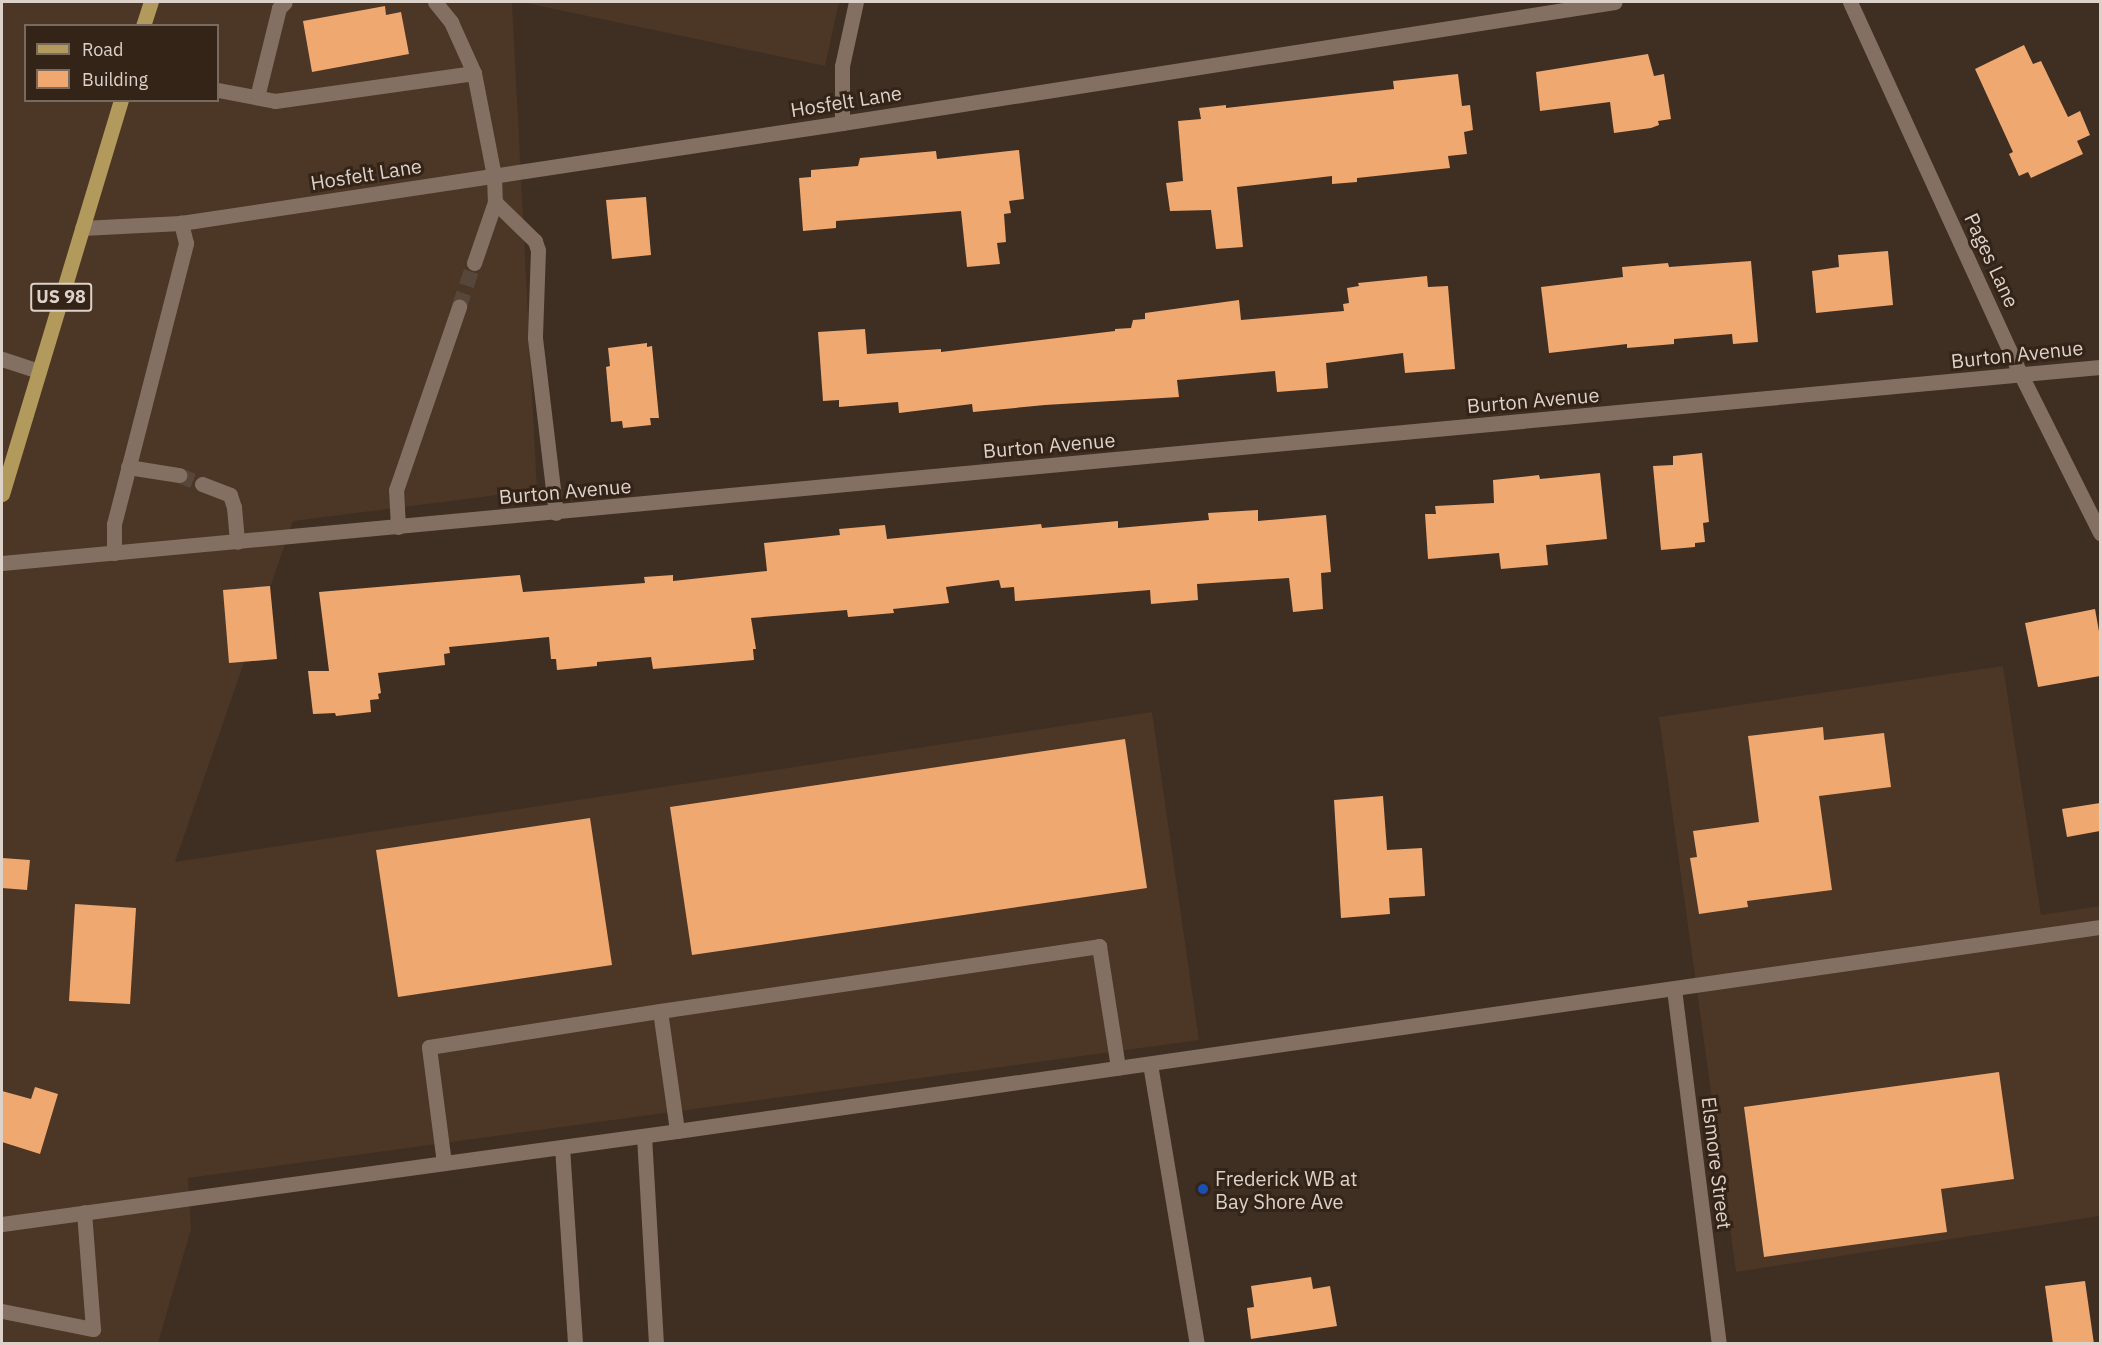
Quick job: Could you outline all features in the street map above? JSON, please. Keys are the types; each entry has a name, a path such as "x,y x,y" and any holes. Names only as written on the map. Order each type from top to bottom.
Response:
{"main road":[{"path":"145,24 151,2"},
{"name":"US 98","path":"2,494 120,102"}],"street":[{"path":"257,98 279,8 285,2"},
{"path":"435,2 451,22 474,73 494,176 495,202 474,263"},
{"path":"842,123 842,66 856,2"},
{"name":"Hosfelt Lane","path":"82,228 181,223 842,123 1615,2"},
{"name":"Pages Lane","path":"1850,2 2021,375 2100,533"},
{"path":"219,90 275,101 474,73"},
{"path":"495,202 535,241 538,250 535,338 556,513"},
{"path":"114,553 114,524 186,243 181,223"},
{"path":"398,527 396,490 459,307"},
{"path":"2,359 39,370"},
{"name":"Burton Avenue","path":"2,563 556,513 2100,366"},
{"path":"128,467 179,475"},
{"path":"202,484 230,495 234,507 237,542"},
{"path":"2,1224 644,1136 2100,927"},
{"path":"444,1163 429,1047 1099,946 1118,1068"},
{"name":"Elsmore Street","path":"1674,989 1719,1344"},
{"path":"660,1011 677,1131"},
{"path":"1150,1064 1197,1344"},
{"path":"644,1136 656,1344"},
{"path":"562,1147 575,1344"},
{"path":"84,1212 93,1329 88,1344"},
{"path":"2,1311 93,1329"}],"shaded area":[{"path":"2,2 512,2 537,490 293,521 175,862 1152,712 1199,1040 188,1178 191,1229 158,1343 2,1344"},
{"path":"521,2 839,2 825,66"},
{"path":"2003,666 2041,915 2100,906 2100,1216 1736,1272 1659,717"}],"building":[{"path":"385,6 386,15 401,12 409,54 312,72 303,21"},
{"path":"2024,45 2033,64 2041,61 2068,117 2080,111 2090,135 2077,141 2083,154 2031,178 2028,172 2019,176 2009,154 2013,152 1975,69"},
{"path":"1648,54 1654,76 1664,74 1671,119 1658,121 1659,125 1651,128 1614,133 1610,102 1540,111 1536,72"},
{"path":"1458,74 1462,106 1470,105 1473,130 1464,132 1467,154 1448,156 1450,168 1357,178 1357,182 1332,184 1332,176 1237,187 1243,247 1216,249 1211,210 1170,211 1166,183 1183,181 1178,121 1201,119 1199,108 1226,105 1226,108 1394,89 1393,81"},
{"path":"1019,150 1024,199 1009,201 1011,213 1004,214 1006,242 997,243 1000,264 967,267 961,211 836,221 836,228 803,231 799,178 811,177 811,170 858,166 860,158 936,151 937,159"},
{"path":"646,197 651,255 612,259 606,200"},
{"path":"1888,251 1893,305 1816,313 1812,271 1839,267 1838,255"},
{"path":"1751,261 1758,342 1733,344 1732,334 1674,339 1674,344 1627,348 1627,344 1549,353 1541,287 1623,277 1622,267 1668,263 1669,267"},
{"path":"1427,276 1428,287 1448,286 1455,369 1405,373 1403,353 1326,363 1328,388 1277,392 1275,371 1177,380 1179,397 973,412 972,404 899,413 898,402 839,407 839,400 823,401 818,332 865,329 867,354 941,349 941,352 1115,331 1115,329 1131,328 1133,320 1145,319 1145,313 1239,300 1241,320 1344,311 1343,304 1349,303 1347,288 1359,286 1358,283"},
{"path":"647,343 647,347 652,346 659,418 650,418 651,425 623,428 622,421 611,422 606,367 610,366 608,348"},
{"path":"1702,453 1709,522 1703,523 1705,542 1695,543 1695,547 1661,550 1653,466 1673,465 1673,456"},
{"path":"1600,473 1607,539 1546,545 1548,565 1501,569 1499,553 1428,559 1425,514 1436,514 1435,506 1494,503 1493,480 1539,475 1540,479"},
{"path":"1258,510 1258,521 1326,515 1331,572 1321,573 1323,609 1293,612 1289,578 1197,584 1198,600 1151,604 1150,590 1015,601 1014,587 1001,588 999,580 946,587 949,603 893,609 894,613 848,617 847,610 751,618 756,649 753,649 754,660 653,669 651,657 597,662 597,666 557,670 556,659 551,659 549,637 449,647 450,653 444,654 445,665 378,673 381,693 378,694 379,699 370,700 371,712 336,716 335,713 313,714 308,671 329,671 319,592 520,575 523,592 645,583 644,577 673,575 673,581 767,571 764,543 840,535 839,529 885,525 887,539 1041,524 1042,528 1118,521 1118,528 1209,520 1208,513"},
{"path":"270,586 277,659 229,663 223,590"},
{"path":"2095,609 2100,637 2100,676 2038,687 2025,623"},
{"path":"1823,727 1824,740 1884,733 1891,787 1819,796 1832,890 1747,901 1748,907 1699,914 1690,858 1697,857 1693,831 1759,822 1748,736"},
{"path":"1125,739 1147,888 692,955 670,807"},
{"path":"1383,796 1387,850 1422,848 1425,896 1389,898 1390,914 1341,918 1334,800"},
{"path":"2100,803 2100,831 2067,837 2062,809"},
{"path":"590,818 612,965 398,997 376,850"},
{"path":"2,858 30,860 27,890 2,888"},
{"path":"75,904 136,908 130,1004 69,1001"},
{"path":"1999,1072 2014,1179 1941,1189 1947,1232 1764,1257 1744,1107"},
{"path":"35,1087 58,1094 40,1154 2,1142 2,1091 31,1099"},
{"path":"1311,1277 1313,1289 1330,1286 1337,1326 1251,1339 1247,1308 1254,1307 1251,1286"},
{"path":"2085,1281 2094,1344 2053,1344 2045,1286"}],"tunnel":[{"path":"459,307 474,263"},
{"path":"179,475 202,484"}],"place":[{"name":"Frederick WB at Bay Shore Ave","path":"1203,1189"}]}
